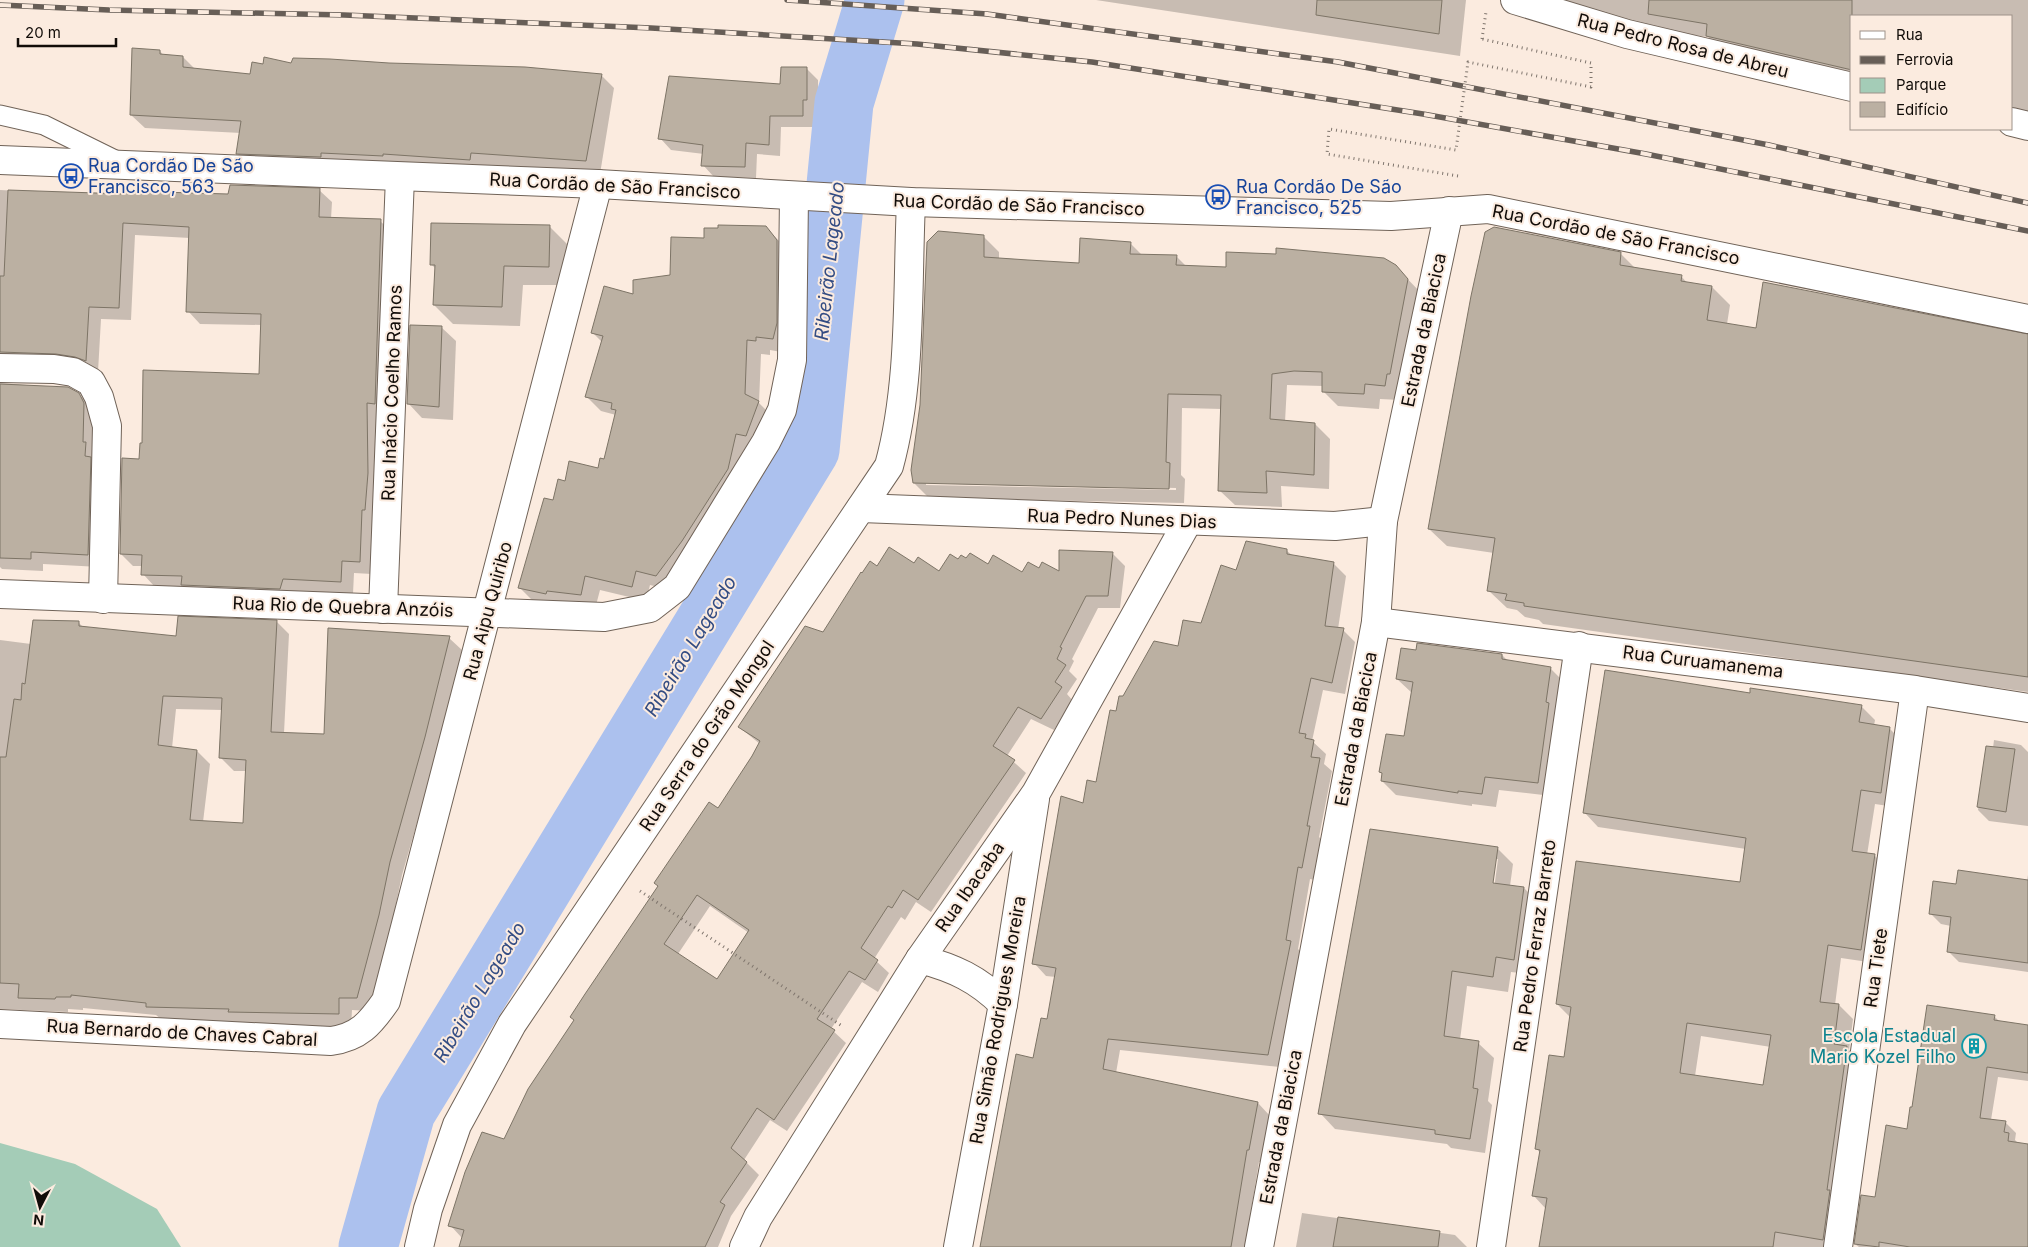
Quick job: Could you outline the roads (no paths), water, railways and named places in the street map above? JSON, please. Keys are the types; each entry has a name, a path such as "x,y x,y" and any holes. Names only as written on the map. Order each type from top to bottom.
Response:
{"street":[{"name":"Rua Pedro Rosa de Abreu","path":"1515,0 1627,34 1850,87"},
{"path":"2013,122 2028,126"},
{"name":"Rua Cordão de São Francisco","path":"0,160 598,184 911,202 1374,216 1417,215 1488,209 2028,318"},
{"name":"Rua Inácio Coelho Ramos","path":"383,609 400,177"},
{"name":"Rua Aipu Quiribo","path":"362,1030 386,1001 598,184"},
{"name":"Rua Rio de Quebra Anzóis","path":"0,594 604,617 650,608 677,587 766,442 782,410 792,360 806,197"},
{"name":"Rua Serra do Grão Mongol","path":"419,1247 428,1209 457,1125 512,1024 889,466 898,433 903,390 911,202"},
{"name":"Estrada da Biacica","path":"1259,1247 1376,622 1383,521 1449,211"},
{"path":"0,368 73,372 91,382 98,397 107,426 103,599"},
{"name":"Rua Pedro Nunes Dias","path":"861,508 1335,526 1383,521"},
{"name":"Rua Ibacaba","path":"744,1247 758,1217 920,959 1036,793 1188,521"},
{"name":"Rua Curuamanema","path":"1376,622 1579,646 1915,690 2028,708"},
{"name":"Rua Pedro Ferraz Barreto","path":"1491,1247 1579,646"},
{"name":"Rua Tiete","path":"1838,1247 1915,690"},
{"name":"Rua Simão Rodrigues Moreira","path":"958,1247 1003,1004 1036,793"},
{"path":"920,959 940,964 968,977 984,986 1003,1004"},
{"name":"Rua Bernardo de Chaves Cabral","path":"0,1024 331,1042 347,1039 362,1030"}],"lane":[{"path":"0,115 44,125 127,166"}],"waterway":[{"name":"Ribeirão Lageado","path":"368,1247 406,1112 810,450 844,103 875,0"}],"railway":[{"path":"787,0 987,14 1338,62 1769,145 2028,203"},
{"path":"0,5 109,10 344,15 651,28 917,44 1092,62 1423,114 1646,154 2028,231"}],"place":[{"name":"Rua Cordão De São Francisco, 563","path":"71,176"},
{"name":"Rua Cordão De São Francisco, 525","path":"1218,197"},
{"name":"Escola Estadual Mario Kozel Filho","path":"1974,1046"}]}
